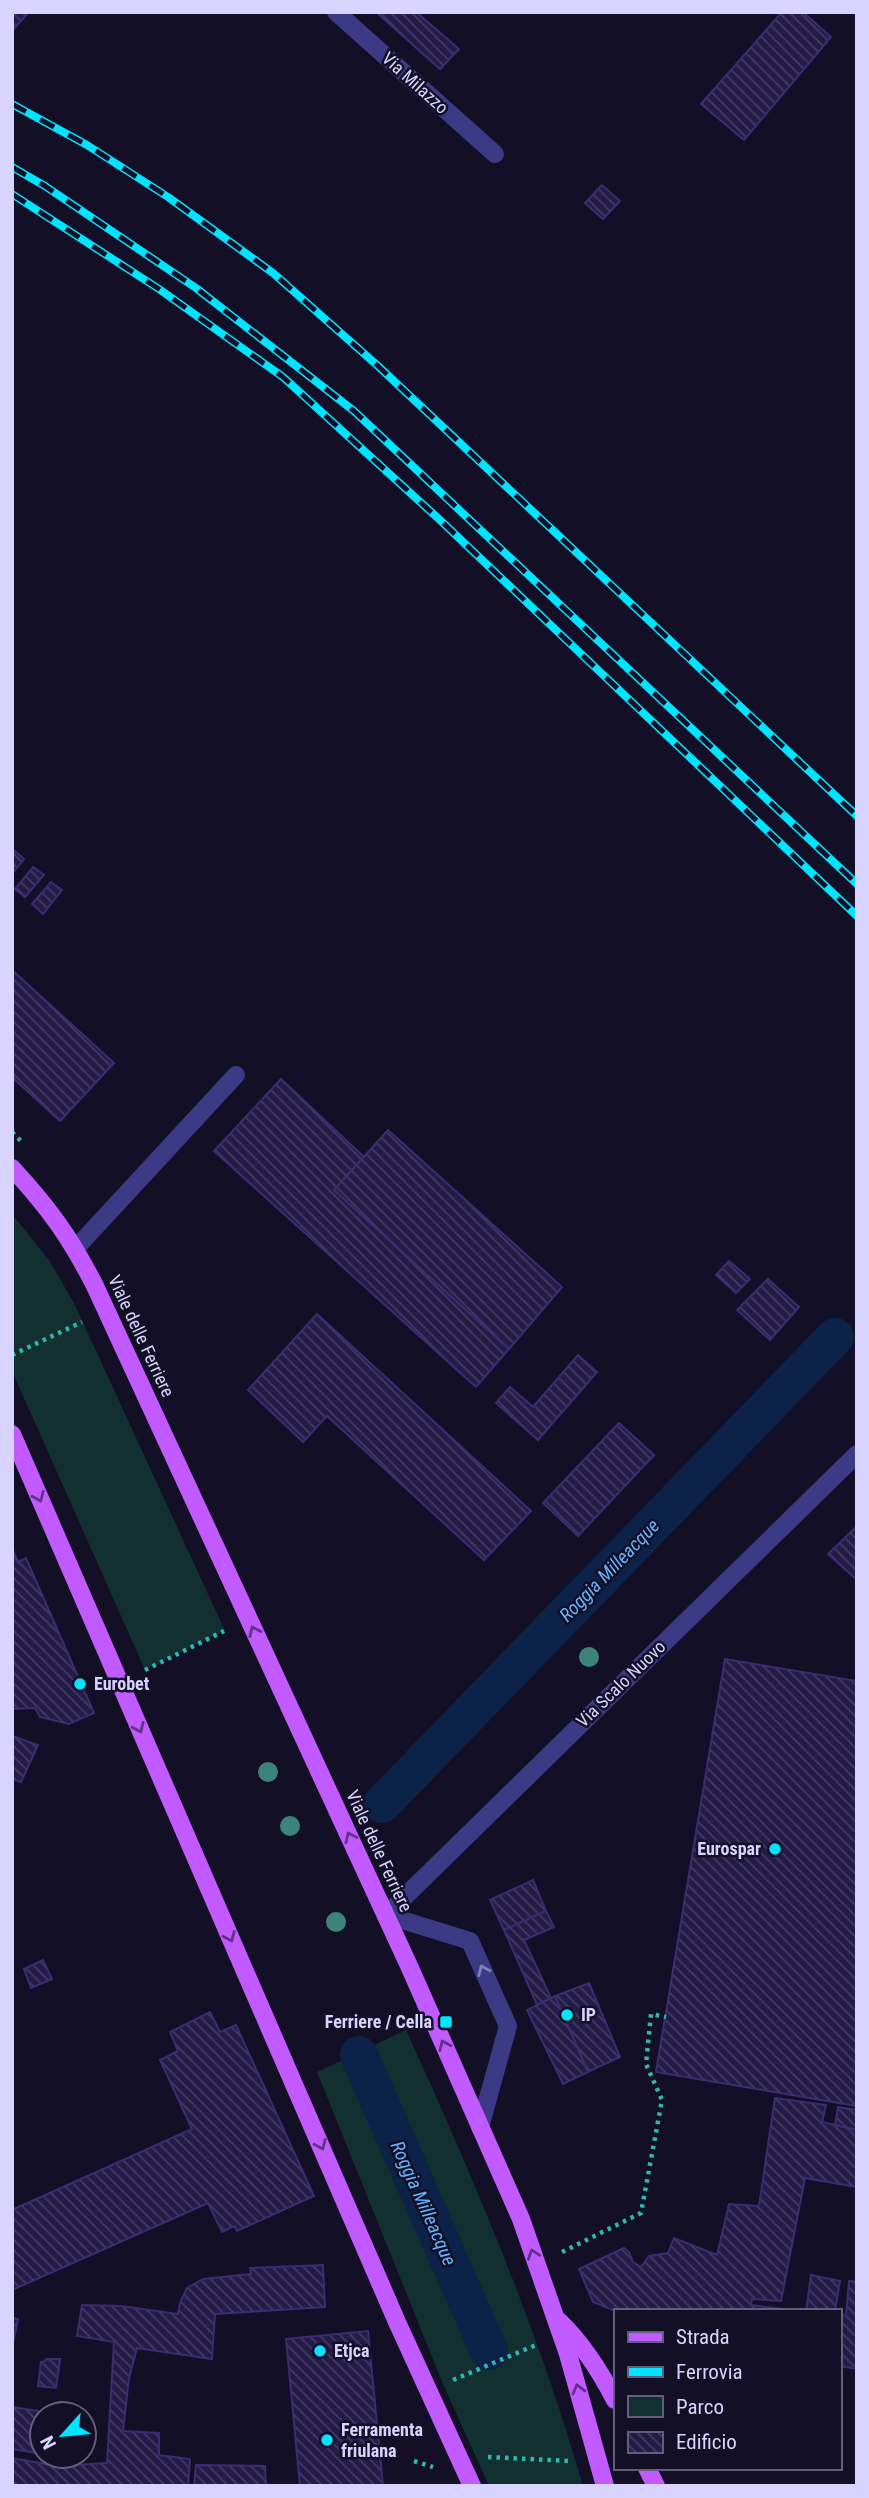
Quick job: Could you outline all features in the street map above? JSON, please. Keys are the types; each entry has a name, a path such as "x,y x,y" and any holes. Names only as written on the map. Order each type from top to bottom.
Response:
{"main road":[{"name":"Viale delle Ferriere","path":"12,1168 47,1207 76,1248 386,1915 521,2218 569,2354 605,2486"},
{"path":"12,1434 397,2322 472,2486"},
{"path":"556,2318 590,2357 614,2398"},
{"path":"648,2470 656,2486"}],"street":[{"name":"Via Milazzo","path":"336,12 495,154"},
{"path":"76,1248 236,1075"},
{"name":"Via Scalo Nuovo","path":"386,1915 857,1454"},
{"path":"386,1915 470,1941 508,2026 480,2127"}],"path":[{"path":"12,1355 83,1322"},
{"path":"145,1670 225,1631"},
{"path":"561,2252 641,2213 662,2100 646,2064 651,2014 666,2017"},
{"path":"443,2384 537,2345"},
{"path":"475,2456 576,2461"},
{"path":"414,2461 442,2470"}],"green space":[{"path":"12,1214 49,1260 74,1303 225,1631 145,1670 12,1371"},
{"path":"406,2030 503,2255 546,2369 583,2486 489,2486 443,2384 317,2072"}],"building":[{"path":"12,12 29,12 12,31"},
{"path":"376,12 416,12 459,49 440,69"},
{"path":"782,12 803,12 831,37 744,140 701,104"},
{"path":"602,185 620,201 603,219 585,203"},
{"path":"15,851 24,859 12,874 12,854"},
{"path":"33,867 44,875 25,897 15,889"},
{"path":"51,882 62,890 43,914 32,904"},
{"path":"12,970 114,1063 60,1121 12,1077"},
{"path":"281,1079 364,1157 334,1190 509,1349 476,1387 214,1151"},
{"path":"388,1130 562,1287 509,1349 334,1190"},
{"path":"729,1261 750,1279 736,1293 716,1275"},
{"path":"768,1279 799,1307 770,1340 737,1310"},
{"path":"317,1314 531,1511 484,1560 327,1416 303,1442 248,1390"},
{"path":"578,1355 597,1372 538,1440 496,1403 510,1387 533,1407"},
{"path":"619,1423 654,1455 578,1536 543,1503"},
{"path":"857,1529 857,1580 828,1554"},
{"path":"12,1548 18,1562 26,1558 94,1713 69,1724 40,1717 35,1708 12,1709"},
{"name":"Eurospar","path":"725,1659 857,1681 857,2106 656,2072"},
{"path":"12,1736 38,1745 21,1782 12,1779"},
{"path":"533,1880 546,1911 504,1930 490,1900"},
{"path":"546,1911 554,1927 524,1940 551,1998 537,2005 504,1930"},
{"path":"43,1960 52,1979 31,1988 24,1969"},
{"path":"589,1983 620,2057 588,2072 555,1996"},
{"path":"555,1996 588,2072 563,2084 527,2010"},
{"path":"210,2012 220,2032 236,2025 314,2196 237,2231 234,2226 222,2232 208,2203 12,2290 12,2210 192,2129 160,2060 178,2051 170,2032"},
{"path":"775,2098 826,2105 822,2122 857,2130 857,2187 805,2178 781,2301 752,2299 751,2305 782,2309 614,2311 593,2302 579,2269 624,2248 633,2262 641,2267 649,2256 668,2253 674,2238 717,2255 729,2204 759,2206"},
{"path":"838,2107 857,2110 857,2130 835,2125"},
{"path":"323,2265 325,2307 215,2314 212,2359 137,2348 129,2378 123,2431 159,2433 159,2455 190,2459 188,2486 12,2486 12,2458 28,2461 28,2470 98,2470 98,2464 107,2463 114,2342 77,2336 82,2305 121,2306 178,2314 187,2288 203,2279 251,2274 250,2268"},
{"path":"811,2275 840,2281 835,2309 806,2309"},
{"path":"849,2281 857,2282 857,2369 841,2366 841,2315 846,2316"},
{"path":"12,2318 18,2319 12,2348"},
{"path":"368,2331 383,2486 300,2486 286,2339"},
{"path":"46,2359 60,2359 56,2388 38,2386 41,2362"},
{"path":"12,2407 28,2409 28,2452 12,2449"},
{"path":"196,2465 265,2466 266,2486 194,2486"}],"waterway":[{"name":"Roggia Milleacque","path":"382,1804 835,1337"},
{"name":"Roggia Milleacque","path":"359,2055 489,2351"}],"railway":[{"path":"12,104 87,145 168,197 273,273 378,366 857,816"},
{"path":"12,167 45,186 196,288 354,411 857,884"},
{"path":"12,194 159,289 283,377 440,520 857,916"}],"place":[{"name":"Eurobet","path":"80,1684"},
{"name":"Eurospar","path":"775,1849"},
{"name":"IP","path":"567,2015"},
{"name":"Ferriere / Cella","path":"446,2022"},
{"name":"Etjca","path":"320,2351"},
{"name":"Ferramenta friulana","path":"327,2440"}]}
